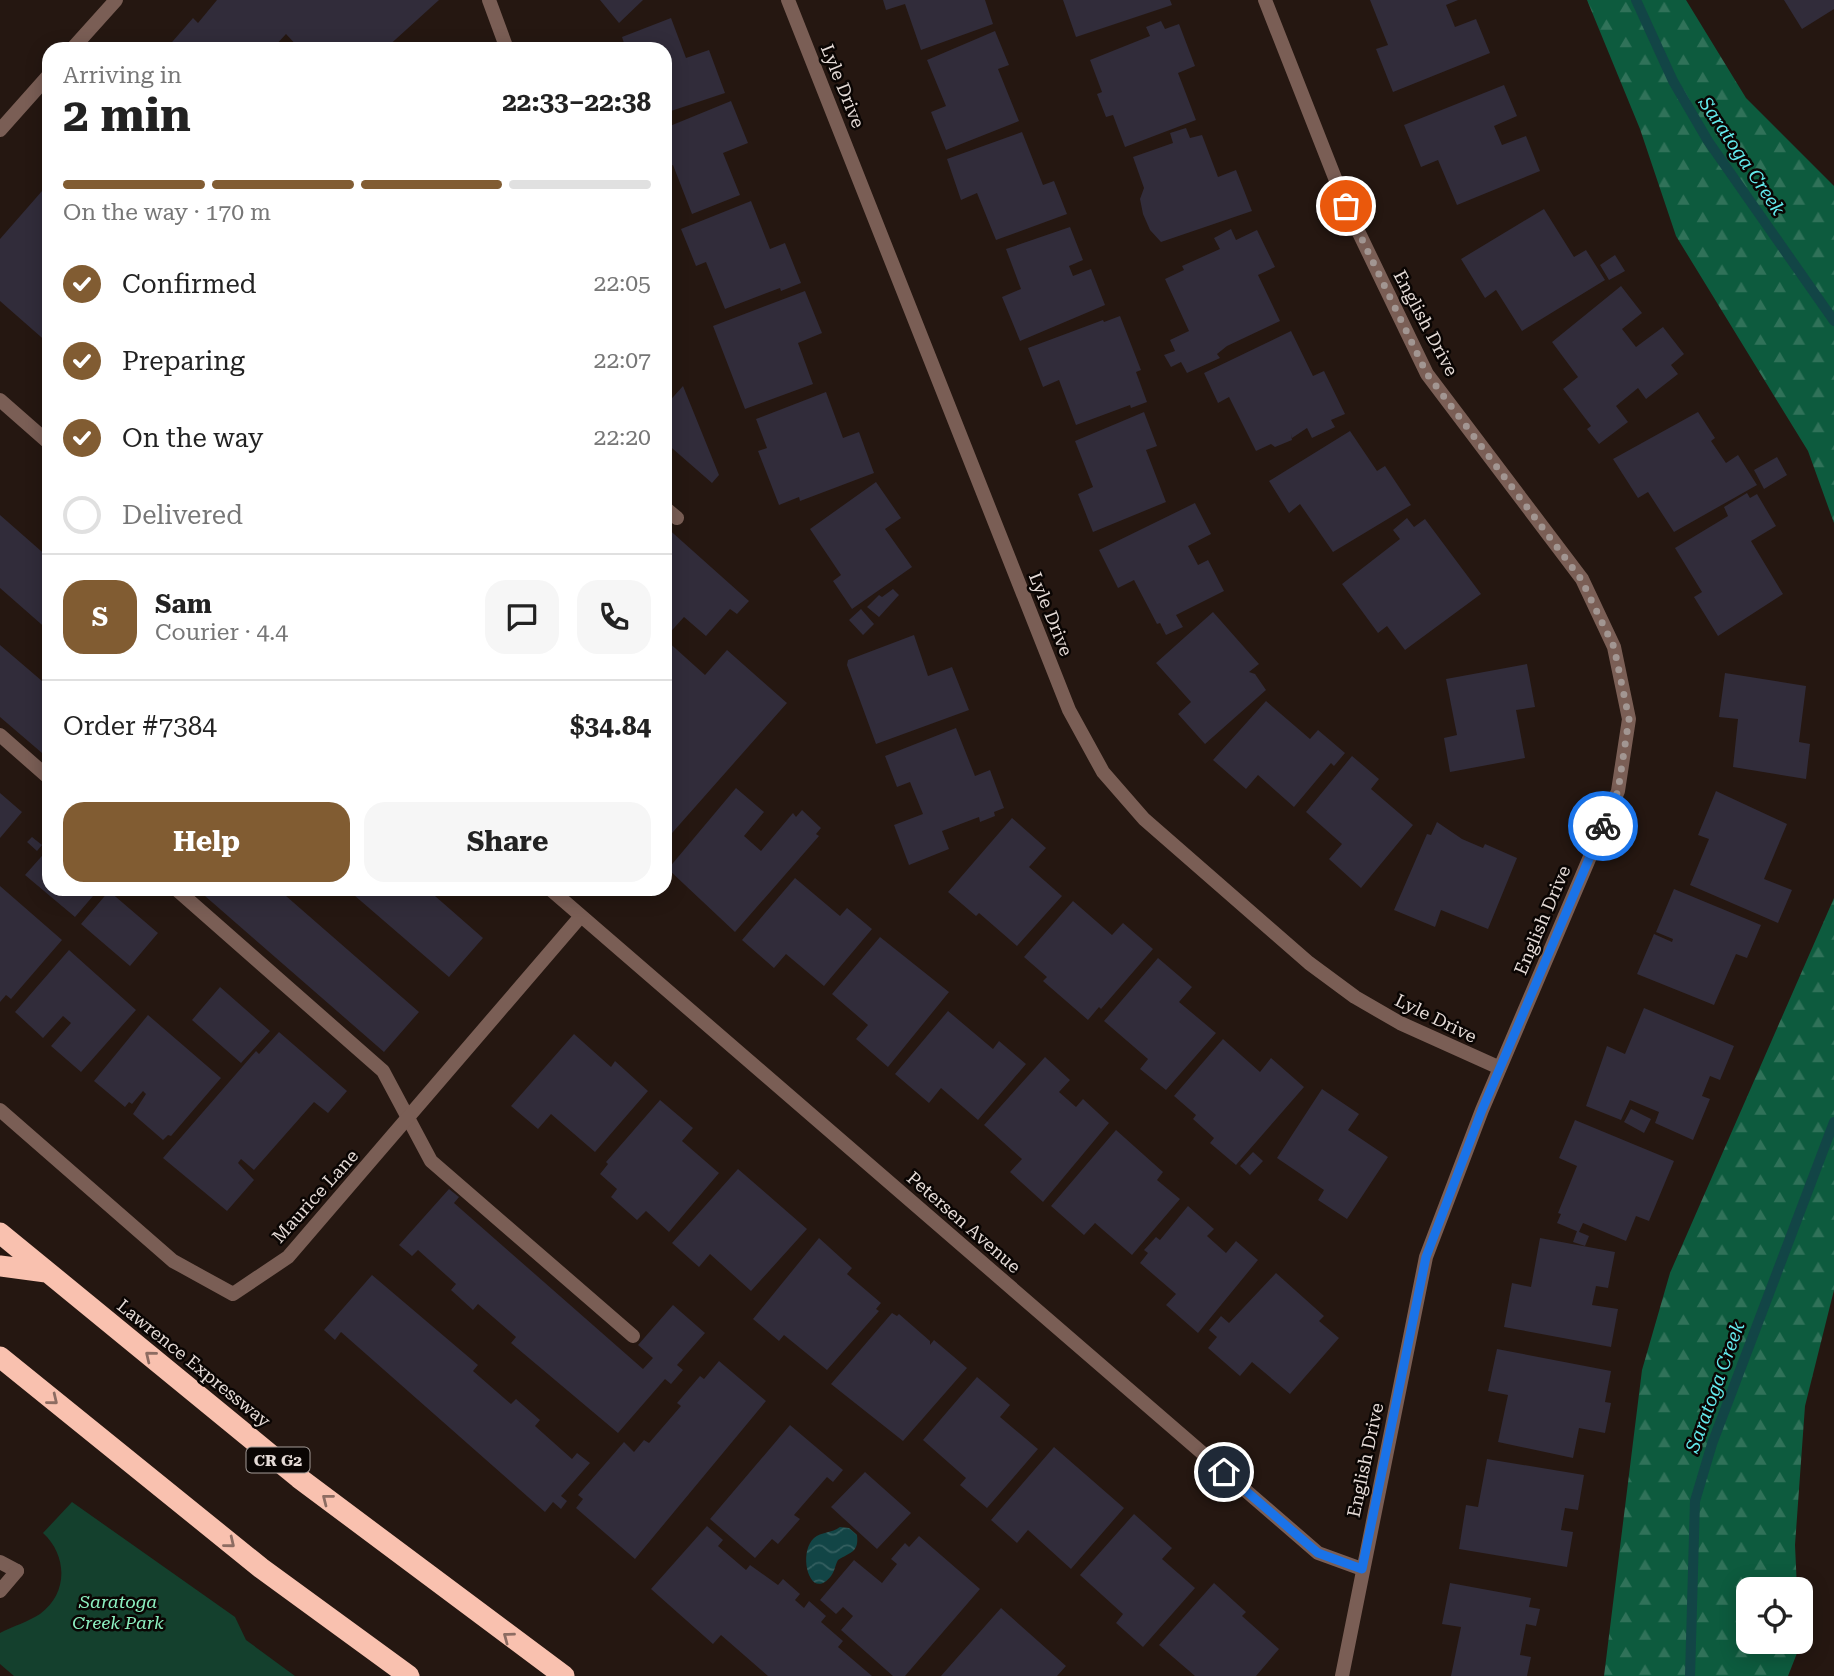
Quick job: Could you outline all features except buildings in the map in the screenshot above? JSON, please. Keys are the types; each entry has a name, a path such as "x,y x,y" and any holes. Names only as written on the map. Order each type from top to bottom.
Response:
{"highway":[{"name":"Lawrence Expressway","path":"0,1233 299,1478 564,1676"},
{"path":"0,1266 46,1272"},
{"path":"0,1357 261,1568 409,1676"}],"street":[{"path":"78,42 116,0"},
{"path":"489,0 504,42"},
{"name":"Lyle Drive","path":"789,0 1069,710 1103,772 1144,819 1309,963 1355,997 1400,1023 1500,1069"},
{"name":"English Drive","path":"1265,0 1346,206 1427,374 1581,579 1614,647 1629,719 1618,791 1500,1069 1426,1257 1342,1676"},
{"path":"0,130 42,83"},
{"path":"0,400 42,437"},
{"path":"672,514 677,518"},
{"path":"0,735 42,772"},
{"path":"184,896 383,1071 431,1161 633,1336"},
{"name":"Petersen Avenue","path":"558,896 1318,1553 1362,1569"},
{"name":"Maurice Lane","path":"0,1110 173,1261 233,1294 288,1257 408,1121 581,916"},
{"path":"0,1562 17,1572 0,1591"}],"green space":[{"path":"1587,0 1686,0 1746,98 1834,186 1834,523 1808,451 1676,236 1640,129"},
{"path":"1834,898 1834,1290 1805,1406 1795,1545 1796,1577 1736,1577 1736,1654 1797,1654 1788,1676 1604,1676 1642,1370 1670,1273"},
{"name":"Saratoga Creek Park","path":"72,1502 235,1617 246,1640 295,1676 14,1676 0,1664 0,1633 40,1614 56,1596 60,1586 60,1563 51,1542 43,1533"}],"water":[{"path":"840,1527 849,1528 857,1535 857,1545 853,1551 838,1560 831,1576 824,1583 817,1584 808,1573 806,1564 809,1545 817,1536"}],"waterway":[{"name":"Saratoga Creek","path":"1636,0 1673,81 1708,141 1834,321"},
{"name":"Saratoga Creek","path":"1690,1676 1695,1501 1712,1444 1834,1122"}],"way so far":[{"path":"1346,206 1427,374 1581,579 1614,647 1629,719 1618,791 1603,826"}],"route":[{"path":"1224,1472 1318,1553 1362,1569 1426,1257 1482,1110 1603,826"}]}
